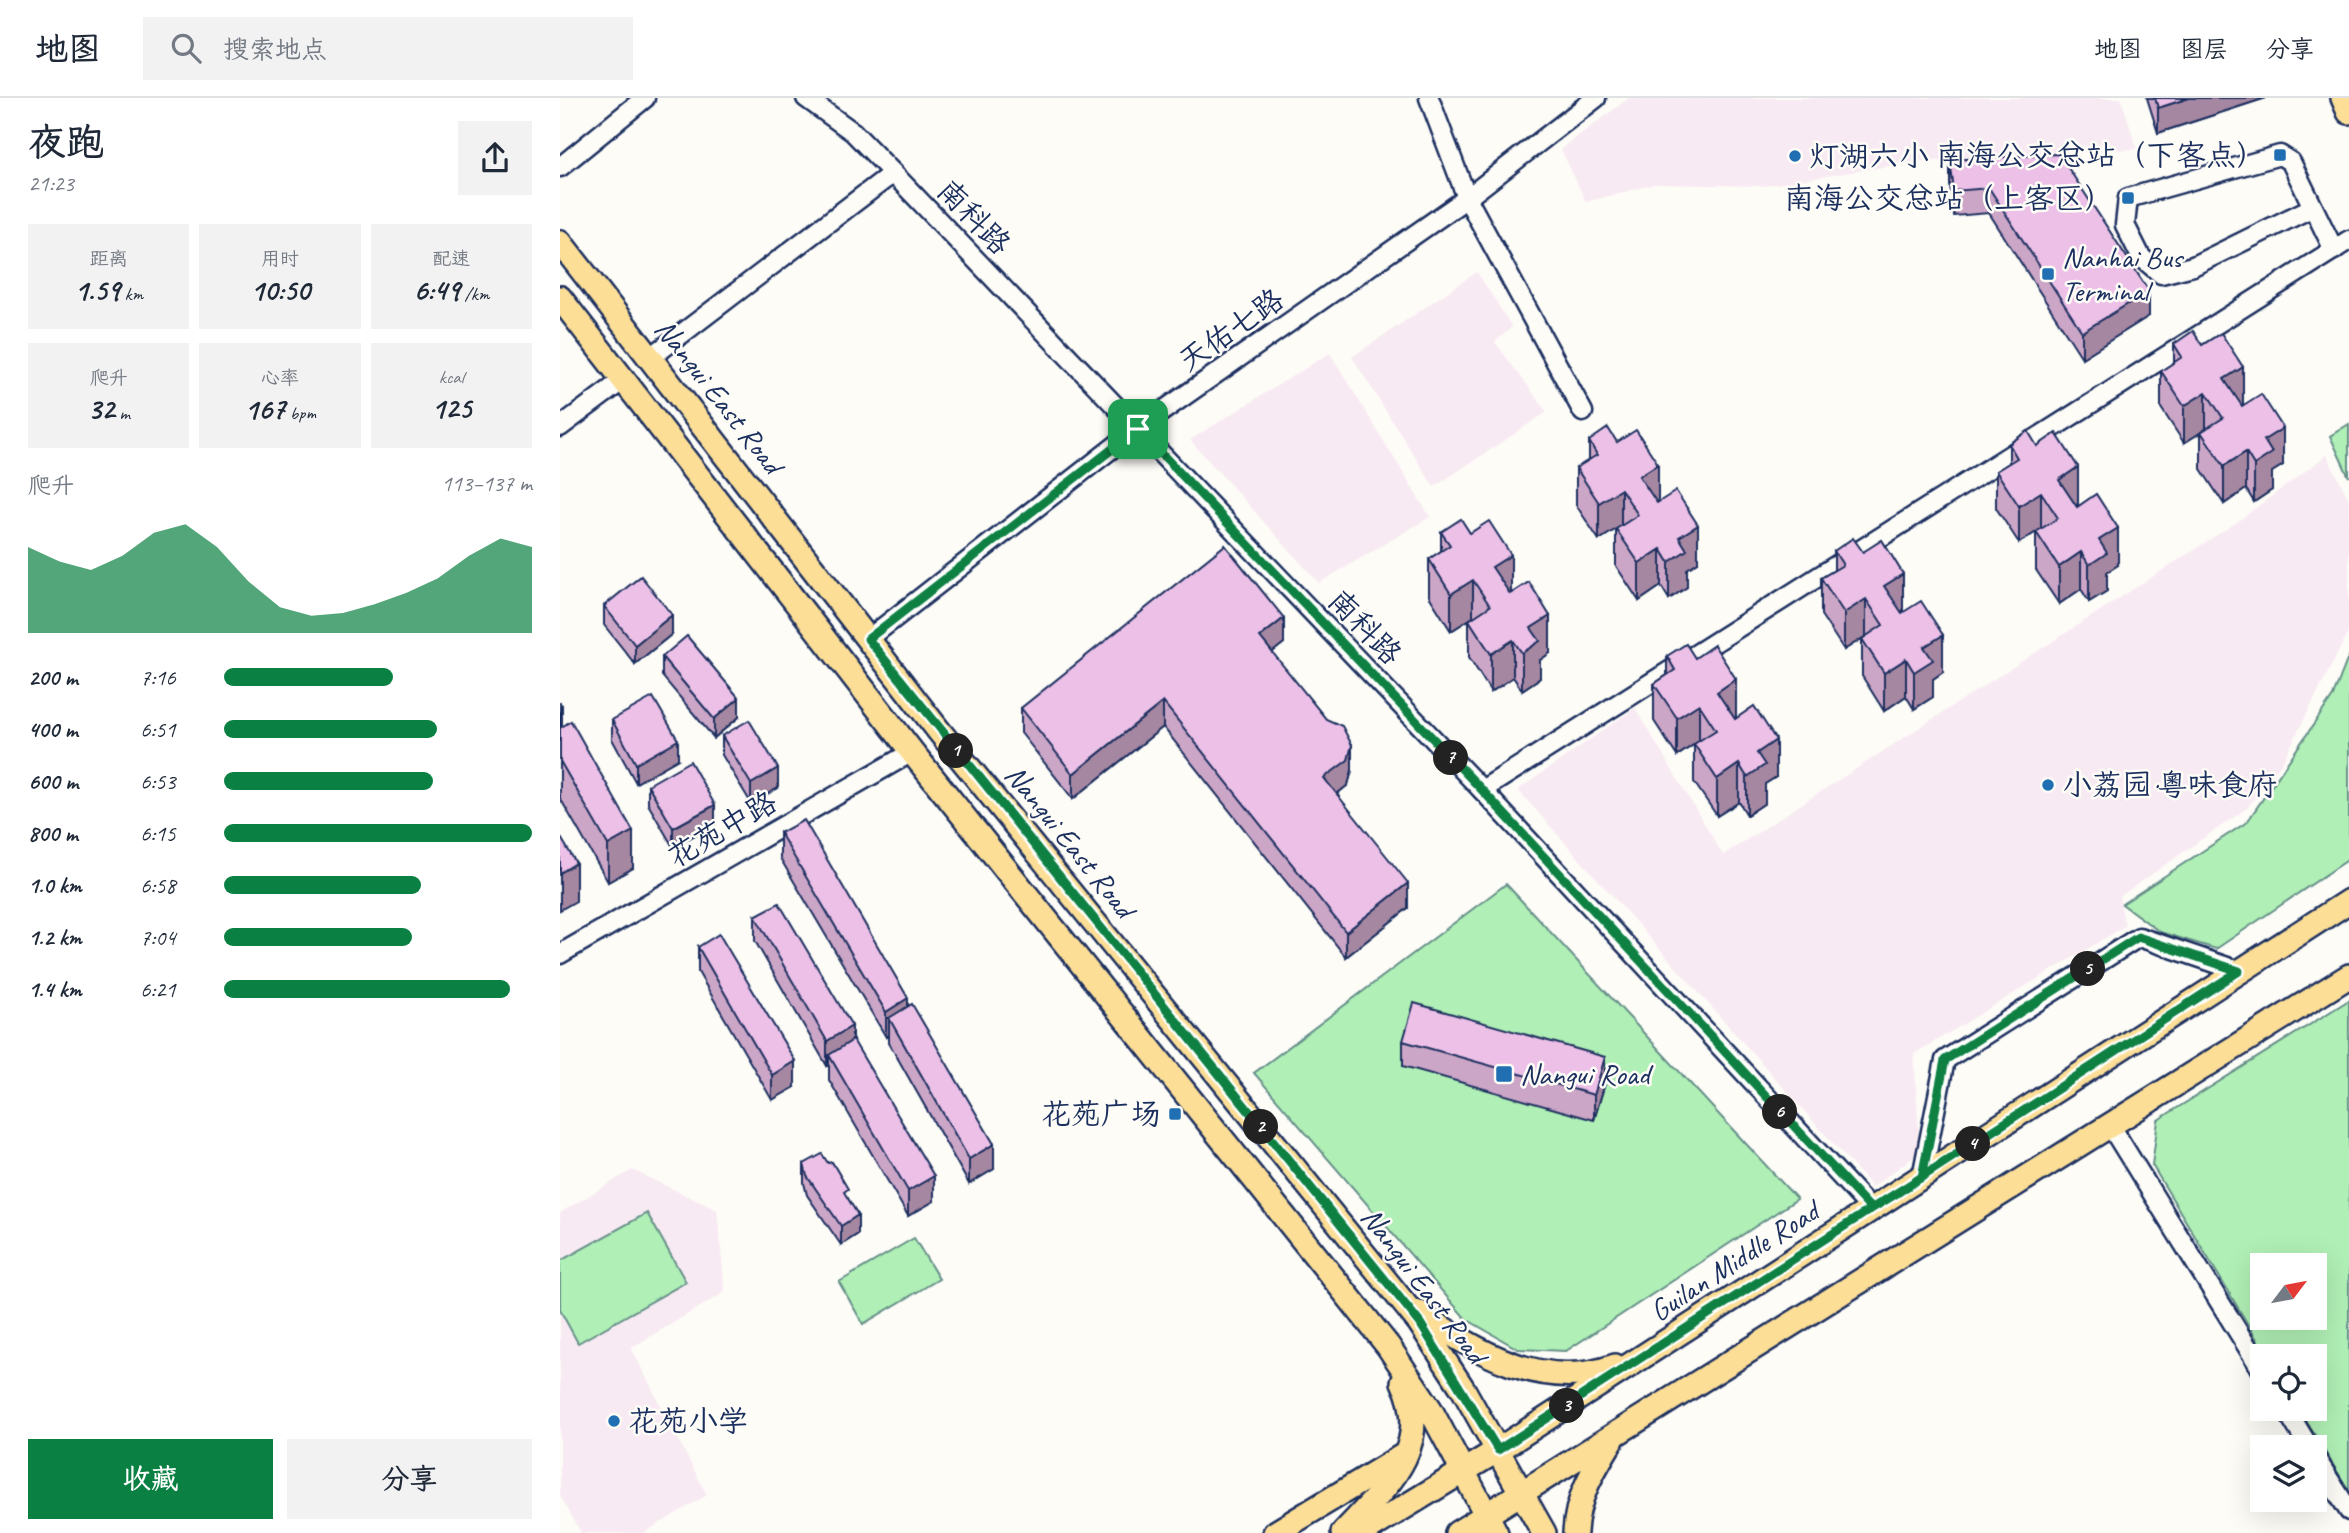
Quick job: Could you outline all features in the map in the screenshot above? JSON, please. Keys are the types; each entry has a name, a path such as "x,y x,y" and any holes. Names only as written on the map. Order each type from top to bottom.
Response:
{"main road":[{"path":"2343,98 2349,112"},
{"name":"Nangui East Road","path":"560,242 868,639 1403,1303 1463,1389 1544,1533"},
{"path":"560,298 912,752 1380,1335 1430,1409 1492,1524"},
{"name":"Guilan Middle Road","path":"1362,1533 1498,1450 2349,901"},
{"path":"1457,1533 1492,1524 1522,1493 2349,976"},
{"path":"1403,1303 1481,1353 1542,1374 1591,1375 1647,1354"},
{"path":"1343,1533 1389,1484 1410,1451 1412,1401 1380,1335"},
{"path":"1575,1533 1575,1515 1590,1476 1615,1435"},
{"path":"1275,1533 1410,1451"}],"street":[{"path":"560,167 645,98"},
{"name":"南科路","path":"806,98 853,132 893,173 1482,790 1871,1209"},
{"path":"1429,98 1467,198 1583,412"},
{"name":"天佑七路","path":"868,639 1138,429 1467,198 1596,98"},
{"path":"1482,790 2342,245 2311,208 2291,162 2280,155 2128,198 2125,225 2141,257 2161,274 2193,266 2311,208"},
{"path":"650,358 893,173"},
{"path":"560,427 623,380"},
{"name":"花苑中路","path":"560,954 912,752"},
{"path":"1922,1177 1945,1060 2138,937 2239,971"},
{"path":"2110,1125 2250,1351"},
{"path":"2327,1476 2349,1511"}],"shaded area":[{"name":"灯湖六小","path":"1629,98 2121,98 2137,149 1913,162 1763,186 1654,184 1586,202 1561,149"},
{"path":"1477,272 1512,327 1495,342 1547,412 1434,487 1352,357"},
{"path":"1330,353 1430,517 1319,583 1190,440"},
{"path":"2327,455 2349,500 2349,631 2283,761 2247,808 2119,897 2125,926 1914,1054 1920,1152 1872,1187 1518,790 1635,708 1723,855 2237,522"},
{"name":"花苑小学","path":"632,1170 717,1210 725,1292 631,1348 707,1495 644,1533 581,1533 560,1495 560,1213"}],"green space":[{"path":"2349,424 2349,477 2330,436"},
{"path":"2349,655 2349,859 2216,949 2160,932 2122,904 2247,822 2333,696"},
{"path":"1506,884 1797,1199 1566,1351 1518,1349 1466,1319 1254,1073"},
{"path":"2349,1000 2349,1491 2327,1455 2327,1435 2315,1435 2306,1421 2327,1421 2327,1344 2260,1344 2251,1330 2328,1330 2328,1253 2250,1253 2250,1328 2152,1165 2158,1120"},
{"path":"647,1213 686,1282 578,1343 560,1310 560,1261"},
{"path":"914,1238 939,1279 863,1324 839,1282"}],"building":[{"path":"2155,98 2189,98 2158,108"},
{"path":"2059,154 2149,291 2082,332 1989,188 1954,191 1950,160"},
{"path":"2193,331 2202,345 2221,333 2243,367 2224,379 2242,406 2261,394 2283,428 2264,440 2272,453 2254,465 2246,452 2224,466 2201,432 2223,418 2206,392 2184,406 2161,371 2182,357 2174,344"},
{"path":"1608,428 1617,442 1636,430 1658,464 1639,476 1657,503 1676,491 1698,525 1679,537 1687,550 1669,562 1661,549 1639,563 1616,529 1638,515 1621,489 1599,503 1576,468 1597,455 1589,441"},
{"path":"2028,431 2037,446 2056,433 2078,467 2059,480 2077,507 2096,494 2118,528 2099,540 2107,553 2089,565 2081,552 2059,567 2036,532 2058,518 2041,492 2019,506 1996,471 2017,458 2009,444"},
{"path":"1461,519 1470,533 1489,521 1511,555 1492,567 1510,594 1529,582 1550,616 1531,628 1540,641 1522,653 1513,640 1491,654 1469,620 1490,606 1473,580 1451,594 1429,559 1450,545 1441,532"},
{"path":"1853,538 1863,552 1882,540 1903,574 1884,586 1902,613 1921,601 1943,635 1924,647 1933,660 1914,672 1906,659 1884,673 1862,639 1883,625 1866,599 1844,613 1821,578 1843,565 1834,551"},
{"path":"1225,545 1284,618 1260,637 1326,719 1342,726 1352,745 1348,760 1324,778 1408,883 1346,932 1163,702 1073,774 1021,708"},
{"path":"641,576 672,615 635,645 604,606"},
{"path":"687,636 739,698 714,719 662,657"},
{"path":"1686,644 1695,658 1714,645 1736,679 1717,692 1735,719 1754,706 1776,740 1757,753 1765,765 1747,777 1739,764 1717,779 1694,744 1716,730 1699,704 1677,718 1654,684 1675,670 1667,656"},
{"path":"653,697 678,740 636,764 612,720"},
{"path":"749,720 778,768 751,784 722,736"},
{"path":"571,721 633,831 608,845 560,761 560,728"},
{"path":"690,761 715,805 673,828 648,785"},
{"path":"804,820 908,998 886,1012 780,833"},
{"path":"560,836 576,863 560,873"},
{"path":"779,903 852,1026 827,1041 755,916"},
{"path":"719,934 795,1061 772,1075 698,947"},
{"path":"1414,1003 1605,1057 1594,1095 1403,1041"},
{"path":"912,1004 994,1144 969,1159 889,1018"},
{"path":"853,1040 934,1176 908,1191 829,1055"},
{"path":"822,1154 828,1163 832,1162 848,1189 844,1192 858,1215 841,1226 807,1176 804,1164"}],"place":[{"name":"南海公交总站（下客点）","path":"2280,155"},
{"name":"灯湖六小","path":"1795,156"},
{"name":"南海公交总站（上客区）","path":"2128,198"},
{"name":"Nanhai Bus Terminal","path":"2048,274"},
{"name":"小荔园·粤味食府","path":"2048,785"},
{"name":"Nangui Road","path":"1504,1074"},
{"name":"花苑广场","path":"1175,1114"},
{"name":"花苑小学","path":"614,1421"}],"route":[{"path":"1138,429 868,639 939,731 1420,1323 1463,1389 1498,1450 1894,1195 2239,971 2138,937 1945,1060 1922,1177 1871,1209 1482,790 1138,429"}]}
